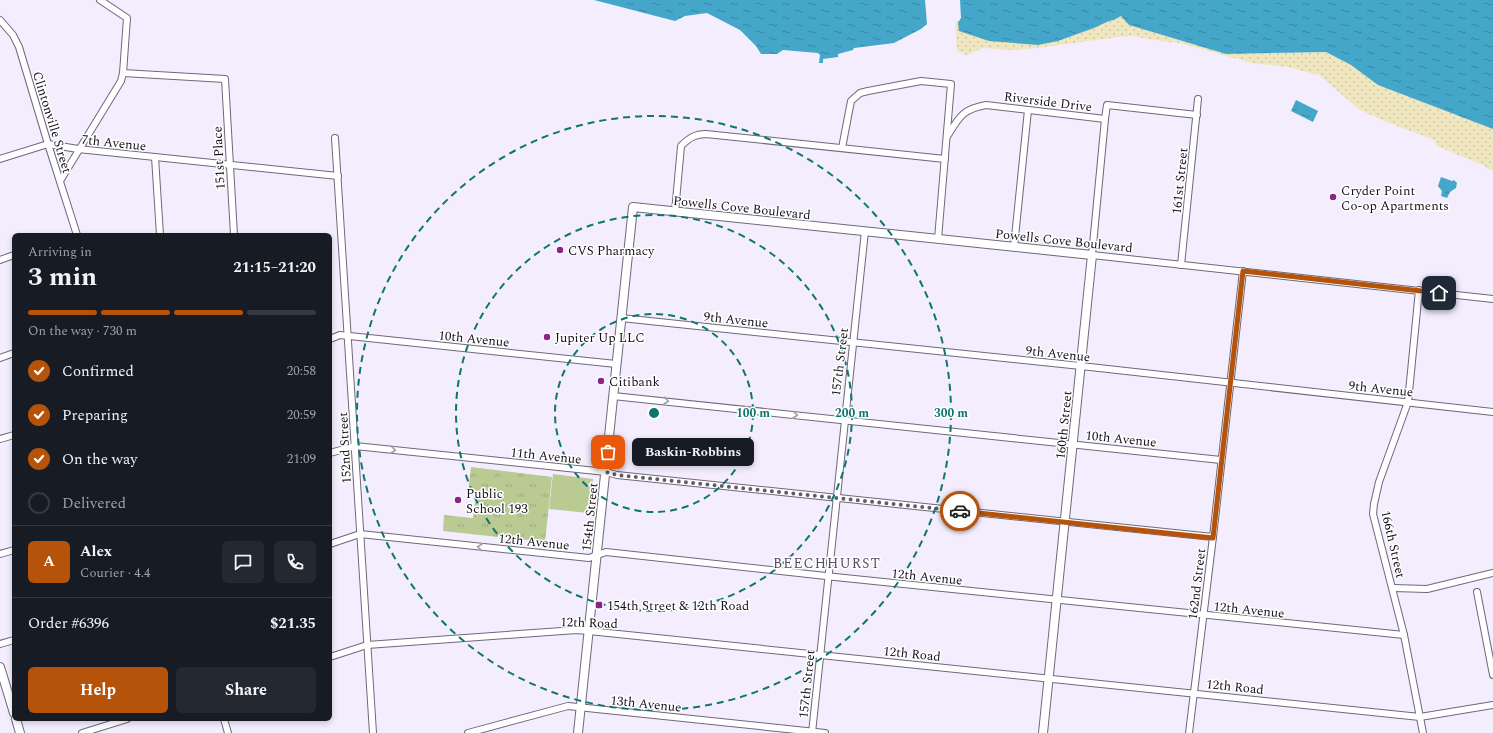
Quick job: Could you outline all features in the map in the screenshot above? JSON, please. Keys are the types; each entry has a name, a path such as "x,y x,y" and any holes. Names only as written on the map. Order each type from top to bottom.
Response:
{"street":[{"path":"60,181 120,82 123,73 127,18 100,0"},
{"name":"Clintonville Street","path":"0,20 13,35 20,47 48,144 76,233"},
{"name":"151st Place","path":"123,73 224,79 234,233"},
{"path":"842,148 851,101 860,93 920,81 951,84 938,239"},
{"name":"161st Street","path":"1181,264 1198,99"},
{"name":"Riverside Drive","path":"947,136 964,113 974,107 986,105 1104,119 1107,105 1197,115"},
{"path":"1014,247 1028,110"},
{"name":"160th Street","path":"1042,733 1081,366 1104,119"},
{"path":"675,212 681,146 697,134 945,159"},
{"name":"152nd Street","path":"335,138 373,733"},
{"name":"7th Avenue","path":"0,159 48,144 78,149 229,165"},
{"path":"155,157 160,233"},
{"path":"229,165 338,176"},
{"name":"Powells Cove Boulevard","path":"633,207 1181,264 1493,299"},
{"name":"154th Street","path":"578,733 633,207"},
{"name":"157th Street","path":"812,732 837,498 843,420 865,231"},
{"path":"0,260 12,256"},
{"name":"162nd Street","path":"1189,733 1243,271"},
{"name":"166th Street","path":"1419,290 1408,402 1379,482 1373,509 1374,522 1393,588 1404,635 1423,733"},
{"name":"9th Avenue","path":"621,318 1081,366 1493,412"},
{"name":"10th Avenue","path":"332,338 340,335 616,364"},
{"path":"0,358 12,354"},
{"name":"10th Avenue","path":"613,396 1221,460"},
{"path":"0,439 12,436"},
{"name":"11th Avenue","path":"332,452 354,446 1213,538"},
{"name":"12th Avenue","path":"332,543 360,534 589,558 606,552 1404,635"},
{"path":"0,554 12,551"},
{"path":"1393,588 1427,589 1493,573"},
{"path":"1476,592 1493,675"},
{"name":"12th Road","path":"332,656 367,645 576,630 1420,717 1493,705"},
{"path":"0,644 12,641"},
{"path":"0,667 12,706"},
{"name":"13th Avenue","path":"468,733 568,706 825,733"},
{"path":"17,721 20,733"},
{"path":"82,733 121,721"},
{"path":"225,721 228,733"}],"green space":[{"path":"471,467 552,477 545,542 443,531 444,515 473,518 476,494 468,493"},
{"path":"553,474 593,479 589,513 549,509"}],"sand":[{"path":"1121,16 1129,25 1226,54 1326,52 1351,65 1378,85 1493,129 1493,170 1487,169 1485,166 1437,146 1434,140 1360,110 1319,75 1287,67 1252,63 1180,43 1132,36 1029,49 1011,50 983,48 966,55 957,51 955,24 961,18 1058,41"}],"water":[{"path":"594,0 925,0 927,24 921,29 894,43 854,48 853,50 838,54 838,57 823,59 823,63 819,63 820,55 818,53 783,50 777,54 761,54 756,46 740,30 707,13 685,16 675,21"},
{"path":"960,0 1493,0 1493,129 1378,85 1351,65 1326,52 1226,54 1129,25 1121,16 1058,41 1038,45 989,41 959,31 958,23 961,18"},
{"path":"1296,100 1318,111 1313,122 1291,111"},
{"path":"1441,177 1452,181 1454,180 1457,183 1456,188 1450,192 1447,198 1441,196 1442,191 1438,186"}],"way so far":[{"path":"608,452 606,472 617,475 960,511"}],"place":[{"name":"Cryder Point Co-op Apartments","path":"1333,197"},
{"name":"CVS Pharmacy","path":"560,250"},
{"name":"Jupiter Up LLC","path":"547,337"},
{"name":"Citibank","path":"601,381"},
{"name":"Baskin-Robbins","path":"608,452"},
{"name":"Public School 193","path":"458,500"},
{"name":"154th Street & 12th Road","path":"599,605"}],"district":[{"name":"BEECHHURST","path":"827,563"}],"route":[{"path":"960,511 1213,538 1243,271 1439,293"}]}
